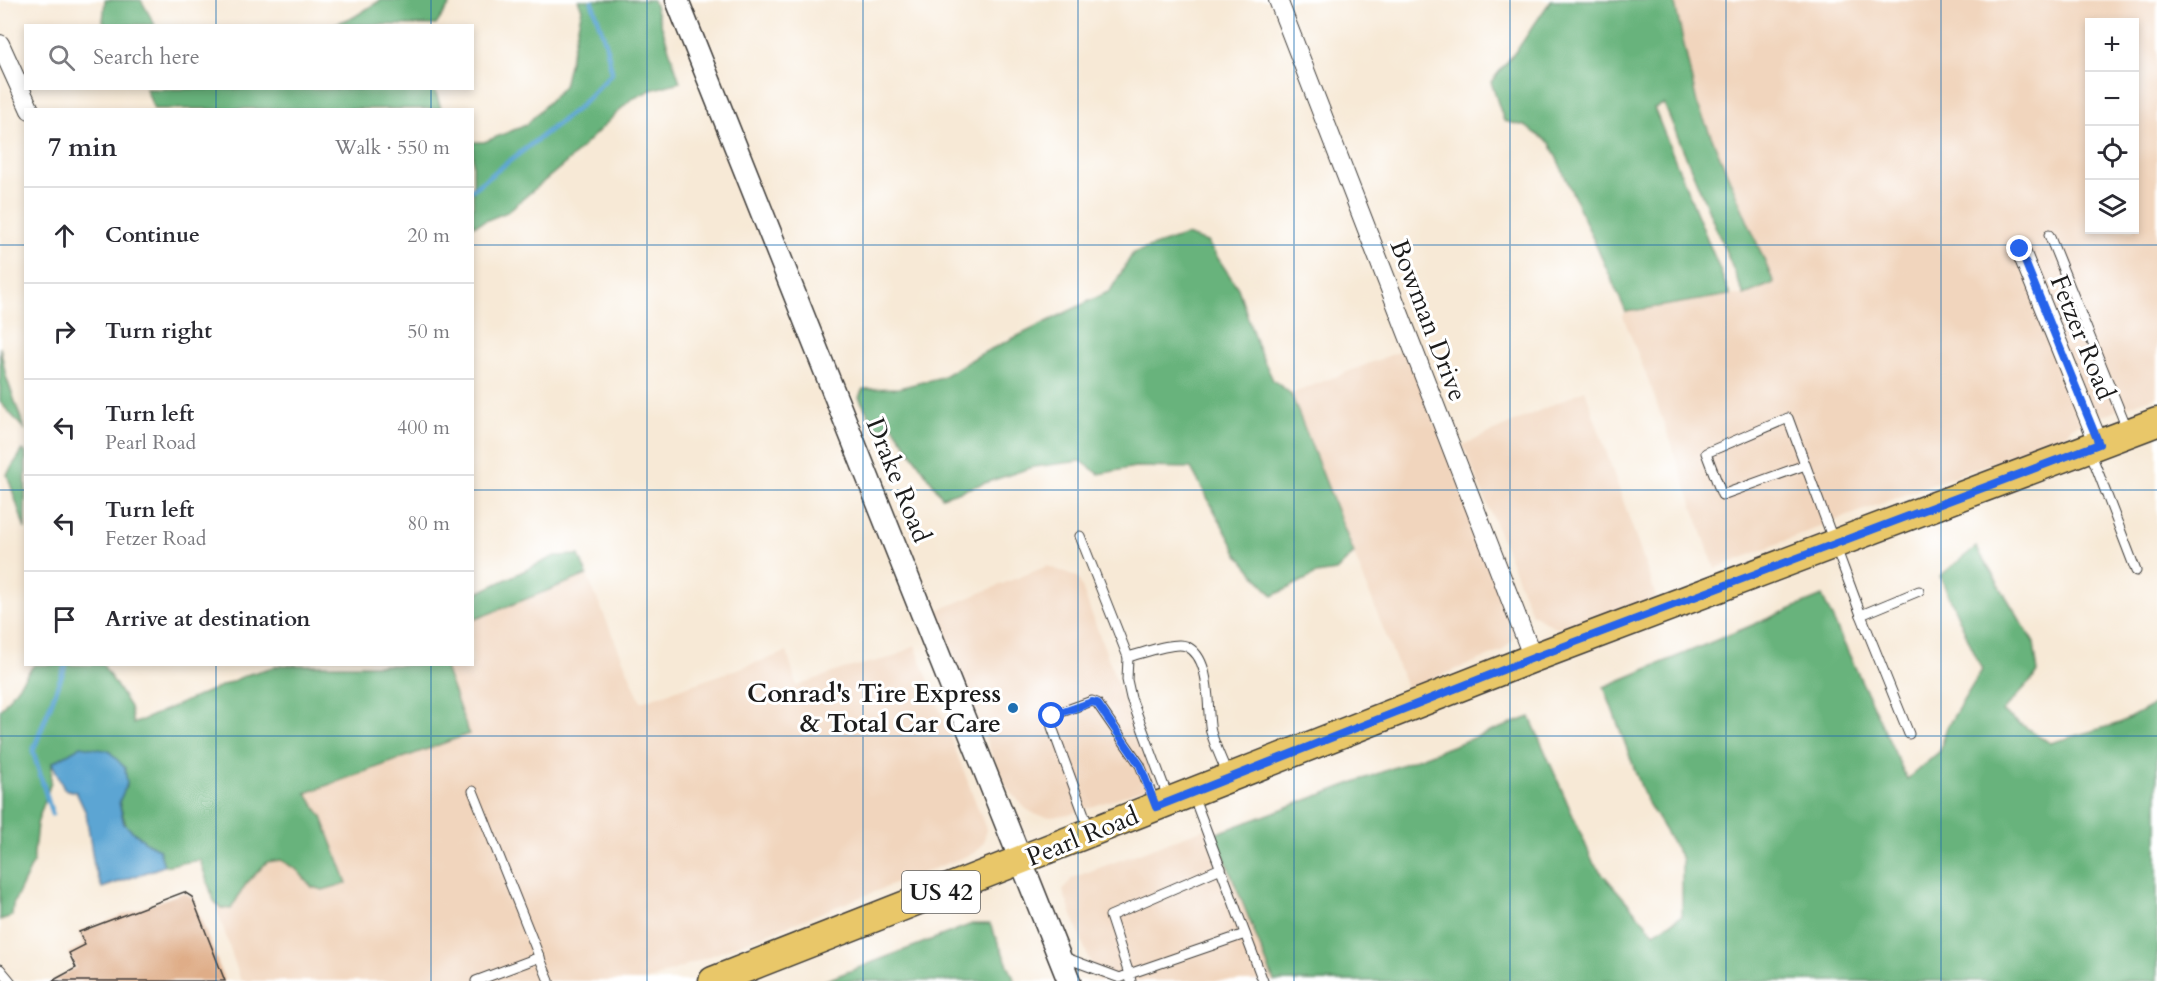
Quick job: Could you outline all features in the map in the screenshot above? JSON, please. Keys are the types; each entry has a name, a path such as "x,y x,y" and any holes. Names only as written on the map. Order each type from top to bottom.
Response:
{"main road":[{"name":"Pearl Road","path":"713,981 1533,658 2157,422"}],"street":[{"name":"Drake Road","path":"677,0 1069,981"},
{"name":"Bowman Drive","path":"1278,0 1533,658"},
{"path":"0,44 29,108"},
{"name":"Fetzer Road","path":"2020,249 2094,446"}],"lane":[{"path":"2049,235 2128,433"},
{"path":"1805,465 1722,495 1706,453 1788,418 1834,544 1909,734"},
{"path":"2094,446 2136,571"},
{"path":"1080,536 1128,657 1127,680 1131,698 1173,800"},
{"path":"1862,615 1919,591"},
{"path":"1128,657 1176,645 1187,646 1192,651 1203,669 1211,732 1230,778"},
{"path":"1091,833 1051,722 1053,715 1092,702 1097,703 1140,765 1173,800 1221,868 1263,981"},
{"path":"473,791 549,981"},
{"path":"1125,978 1110,916 1221,868"},
{"path":"1059,955 1125,978 1245,934"},
{"path":"476,981 540,957"},
{"path":"0,969 10,981"}],"shaded area":[{"path":"1626,0 2157,0 2157,396 2071,427 2066,435 1837,520 1715,569 1649,382 1623,316 1626,312 1730,295 1744,295 1664,104"},
{"path":"1406,349 1511,617 1513,640 1502,651 1407,689 1291,394"},
{"path":"1585,390 1657,599 1569,627 1557,628 1532,614 1463,445"},
{"path":"1047,566 1078,577 1155,785 1071,814 1051,817 1037,815 1026,809 1008,789 998,771 936,611"},
{"path":"587,575 641,702 787,652 797,686 843,669 894,657 915,645 986,829 984,842 974,853 646,981 241,981 186,818 469,734 444,666 474,666 474,620"},
{"path":"1212,826 1274,981 1097,981 1063,891 1072,878"}],"green space":[{"path":"105,0 141,0 154,24 106,24 103,22"},
{"path":"381,0 453,0 437,24 335,24 354,17"},
{"path":"578,0 653,0 680,82 651,90 630,100 567,162 507,212 474,226 474,142 484,142 526,125 564,86 582,9"},
{"path":"1551,0 1674,0 1697,103 1774,283 1744,295 1664,104 1654,108 1730,295 1626,312 1550,143 1525,126 1504,121 1491,82 1519,47"},
{"path":"146,90 435,90 441,108 154,108"},
{"path":"1186,235 1207,242 1238,288 1258,348 1273,380 1291,394 1354,553 1336,571 1316,574 1273,596 1239,556 1191,468 1135,467 1099,474 1081,461 1033,467 942,497 893,426 875,428 859,397 863,389 899,388 942,377 983,353 1110,291 1133,253"},
{"path":"0,347 6,376 24,429 0,402"},
{"path":"23,450 24,526 7,474"},
{"path":"1976,547 2034,643 2038,673 2002,712 2050,743 2120,723 2157,703 2157,981 1274,981 1215,834 1530,717 1594,864 1654,933 1682,916 1682,859 1646,800 1604,687 1822,596 1907,779 1940,751 1947,727 1982,670 1940,576"},
{"path":"579,555 587,575 474,620 474,595 555,556"},
{"path":"33,666 104,666 130,707 133,724 249,674 277,666 444,666 469,734 306,793 322,817 347,883 323,890 312,887 297,870 281,860 267,862 246,884 231,909 221,908 214,901 200,860 164,866 158,849 126,826 119,802 127,784 52,763 51,782 37,824 33,863 13,905 12,916 0,920 0,710"},
{"path":"972,924 990,924 1015,981 824,981"}],"water":[{"path":"81,746 109,751 125,768 127,784 119,802 124,824 147,843 159,849 164,866 102,888 94,866 86,813 76,792 64,789 52,763"}],"building":[{"path":"184,892 192,897 225,981 52,981 76,968 69,953 85,945 79,932"}],"waterway":[{"path":"474,188 578,108 612,73 606,44 592,2"},
{"path":"52,814 33,751 65,666"}],"place":[{"name":"Conrad's Tire Express & Total Car Care","path":"1013,708"}],"route":[{"path":"1052,716 1092,702 1097,703 1140,765 1156,807 1533,658 2099,444 2020,249"}]}
